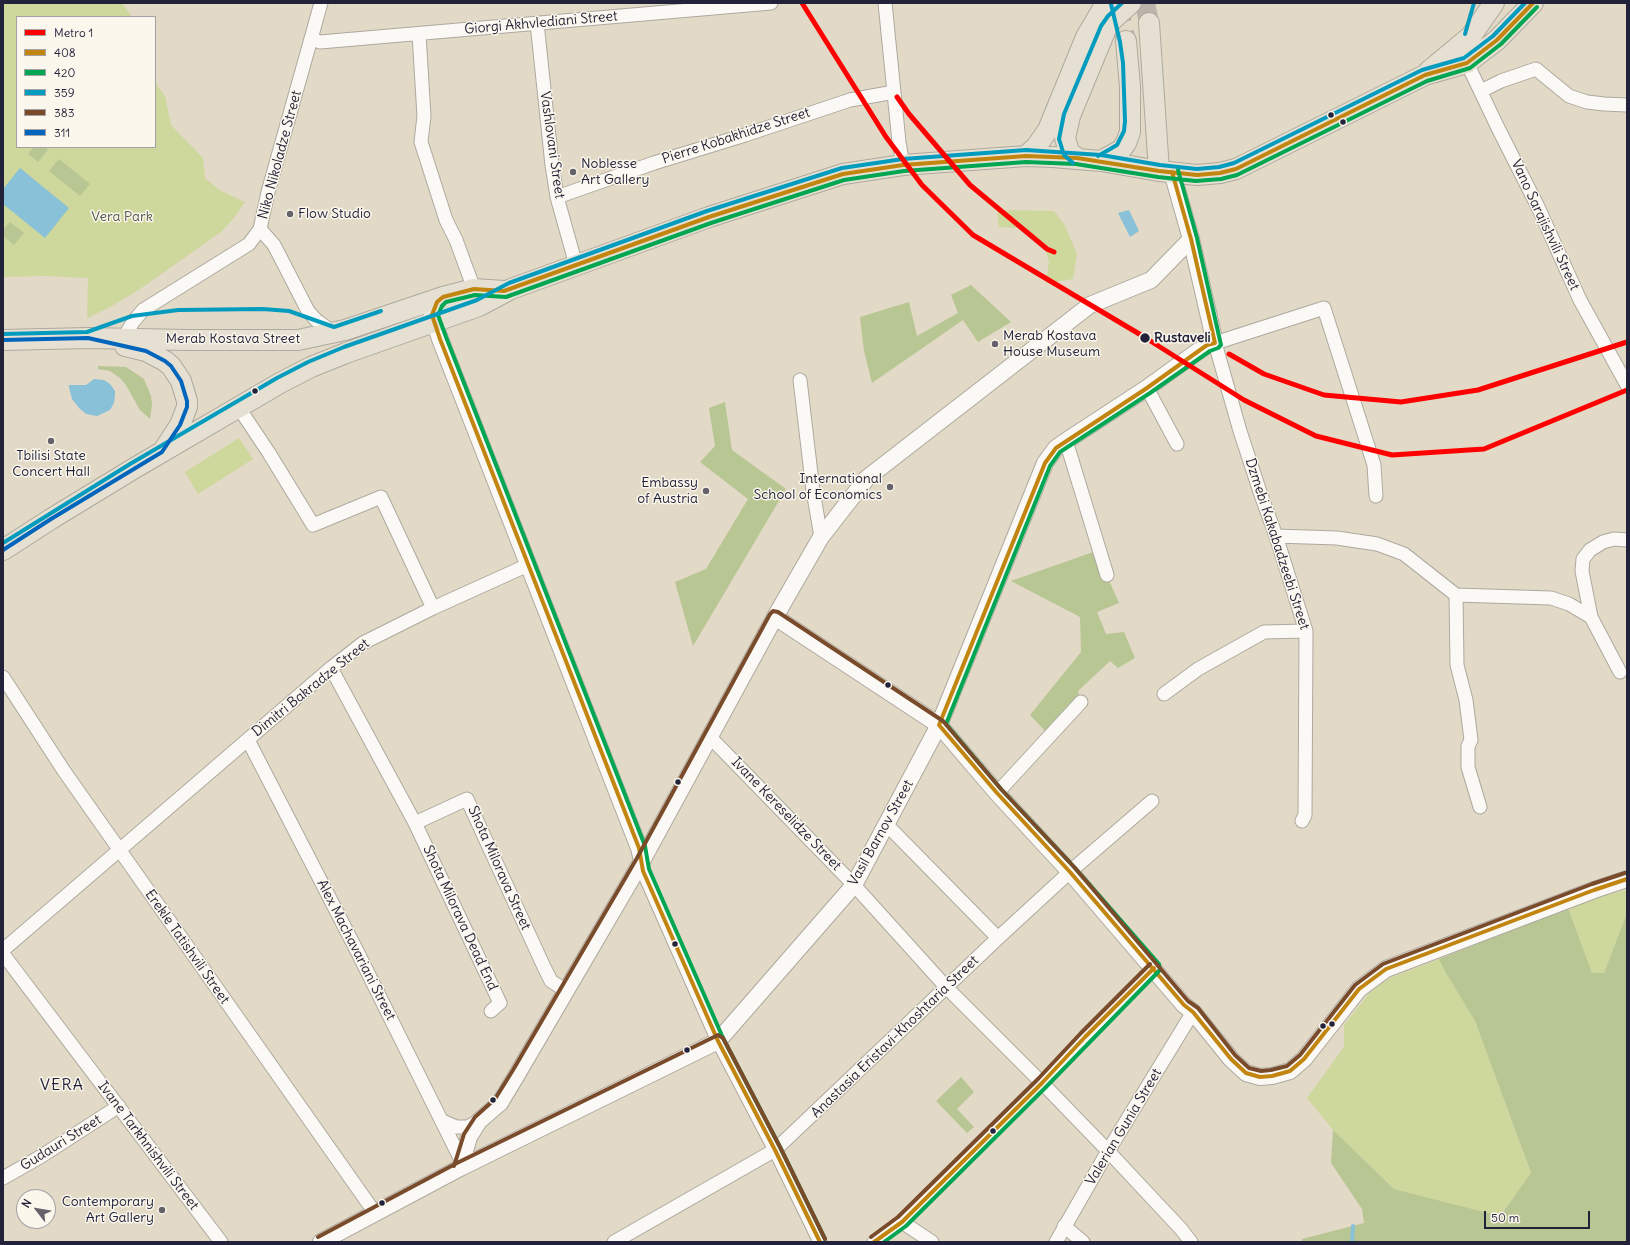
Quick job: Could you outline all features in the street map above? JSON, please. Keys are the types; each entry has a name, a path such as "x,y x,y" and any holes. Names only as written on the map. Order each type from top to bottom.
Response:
{"main road":[{"path":"1026,156 1042,140 1048,130 1086,36 1106,3"},
{"path":"1077,158 1070,152 1065,138 1070,116 1106,29 1112,20 1131,3"},
{"path":"1471,36 1480,3"},
{"path":"1425,75 1471,36 1494,3"},
{"path":"1425,75 1467,63 1497,40 1533,3"},
{"path":"1149,23 1165,172"},
{"path":"1102,161 1121,150 1126,143 1130,132 1130,87 1126,41"},
{"name":"Merab Kostava Street","path":"3,550 51,518 296,374 330,359 479,306 504,291 709,216 843,174 903,165 1026,156 1077,158 1165,172 1208,174 1236,169 1425,75"},
{"name":"Merab Kostava Street","path":"3,340 88,338 285,341 312,338 334,333 443,297 474,289 504,291"},
{"path":"88,338 151,353 165,360 176,373 185,392 187,407 174,436 162,452"}],"street":[{"name":"Niko Nikoladze Street","path":"321,3 268,192 260,229 274,245 308,311 316,320 334,333"},
{"name":"Giorgi Akhvlediani Street","path":"312,39 320,42 771,3"},
{"path":"885,3 899,142 903,165"},
{"name":"Vashlovani Street","path":"537,23 552,165 557,197 576,265"},
{"path":"419,34 424,116 421,142 446,220 456,240 474,289"},
{"name":"Vano Sarajishvili Street","path":"1467,63 1538,207 1580,300 1627,384"},
{"path":"1480,91 1501,81 1536,69 1569,96 1587,102 1627,105"},
{"name":"Pierre Kobakhidze Street","path":"557,197 654,163 850,100 894,92"},
{"path":"1165,172 1191,239 1215,343 1324,308 1374,464 1376,496"},
{"path":"123,339 133,322 143,310 249,244 260,229"},
{"path":"461,1165 469,1137 479,1121 500,1103 505,1096 565,990 642,861 709,736 821,537 867,478 1090,305 1152,280 1191,239"},
{"path":"443,297 437,302 434,309 432,315 434,322 626,812 639,848 643,871 718,1041 775,1150 820,1242"},
{"name":"Vasil Barnov Street","path":"321,1242 461,1165 718,1041 854,885 939,725 1038,477 1045,463 1056,448 1147,388 1207,345 1215,343"},
{"name":"Dzmebi Kakabadzeebi Street","path":"1215,343 1242,438 1276,536 1306,631 1305,815 1302,821"},
{"path":"800,380 812,481 821,537"},
{"path":"1147,388 1177,444"},
{"path":"239,408 269,453 313,525 381,497 433,608"},
{"path":"1066,441 1107,575"},
{"path":"1276,536 1337,538 1377,544 1404,554 1456,595 1551,598 1569,604 1591,617"},
{"path":"1620,672 1591,617 1582,571 1583,559 1590,550 1603,542 1614,539 1627,540"},
{"name":"Dimitri Bakradze Street","path":"3,950 120,851 331,668 363,643 433,608 528,565"},
{"path":"1456,595 1457,665 1466,700 1471,740 1468,746 1468,767 1480,806"},
{"path":"775,617 939,725 997,793 1070,872 1154,968 1184,1005 1193,1012 1231,1059 1246,1073 1260,1077 1272,1076 1290,1071 1304,1059 1359,989 1386,969 1594,890 1627,879"},
{"path":"1164,694 1198,669 1264,632 1306,631"},
{"path":"331,668 415,823"},
{"name":"Erekle Tatishvili Street","path":"3,677 64,771 375,1213"},
{"path":"997,793 1081,702"},
{"name":"Ivane Kereselidze Street","path":"709,736 854,885 947,988 1042,1083 1181,1229 1191,1242"},
{"name":"Alex Machavariani Street","path":"248,740 358,953 442,1121 461,1165"},
{"name":"Shota Milorava Street","path":"415,823 468,799 548,976 551,981 565,990"},
{"name":"Anastasia Eristavi-Khoshtaria Street","path":"614,1242 775,1150 998,938 1152,800"},
{"name":"Shota Milorava Dead End","path":"415,823 500,1002 491,1010"},
{"path":"886,824 998,938"},
{"name":"Ivane Tarkhnishvili Street","path":"3,954 221,1242"},
{"path":"874,1242 902,1222 1042,1083 1085,1037 1154,968"},
{"name":"Valerian Gunia Street","path":"1056,1242 1108,1152 1193,1012"},
{"name":"Gudauri Street","path":"3,1178 40,1157 118,1106"},
{"path":"442,1121 456,1127 467,1126 479,1121"},
{"path":"902,1222 932,1242"},
{"path":"1064,1226 1082,1242"}],"green space":[{"name":"Vera Park","path":"3,3 122,3 131,16 16,16 16,148 156,148 156,80 157,85 165,96 171,125 203,158 205,178 219,190 245,202 233,219 221,232 140,289 110,307 87,318 88,278 44,276 3,277"},
{"path":"33,148 45,148 48,150 38,162 28,154"},
{"path":"59,159 90,184 80,196 49,171"},
{"path":"997,210 1054,211 1064,224 1077,254 1073,279 1046,283 1049,262 1045,249 1040,241 1032,234 1017,228 999,227"},
{"path":"10,222 24,233 14,245 3,236 3,230"},
{"path":"971,285 1011,322 978,342 963,320 872,383 864,351 860,317 909,302 917,336 958,313 951,295"},
{"path":"98,366 126,367 144,379 151,396 152,405 150,419 140,410 126,385 120,378 110,371 98,369"},
{"path":"725,402 732,450 786,489 693,646 675,582 706,569 748,499 700,462 715,446 709,408"},
{"path":"239,438 253,459 198,494 185,472"},
{"path":"1096,551 1119,603 1097,612 1106,634 1124,632 1135,658 1118,668 1110,661 1078,691 1080,699 1047,733 1030,715 1081,652 1080,617 1011,581"},
{"path":"1627,890 1627,913 1604,973 1592,973 1568,908 1609,894"},
{"path":"1568,908 1592,973 1604,973 1627,913 1627,1242 1302,1242 1302,1239 1364,1223 1362,1209 1331,1163 1333,1130 1394,1189 1500,1216 1531,1173 1475,1021 1439,959"},
{"path":"1439,959 1475,1021 1531,1174 1499,1216 1394,1189 1333,1130 1307,1098 1344,1047 1344,1025 1377,983"},
{"path":"961,1077 974,1092 957,1109 974,1127 967,1133 936,1101"}],"water":[{"path":"20,168 69,208 45,238 3,204 3,189"},
{"path":"1129,210 1139,231 1130,237 1118,213"},
{"path":"94,379 104,380 110,384 115,391 114,403 110,410 97,416 86,414 79,408 72,399 69,387 69,385 86,385"}],"waterway":[{"path":"1352,1242 1353,1226"}],"tunnel":[{"path":"1117,3 1126,41"},
{"path":"1145,3 1149,23"}],"metro line":[{"name":"1","path":"802,3 886,137 922,185 973,235 1141,335 1244,400 1316,436 1392,455 1484,449 1627,390"},
{"name":"1","path":"897,97 909,114 970,185 1047,249 1054,252"},
{"name":"1","path":"1229,354 1264,374 1324,395 1401,402 1478,390 1627,342"}],"transit line":[{"name":"359","path":"1073,163 1064,155 1059,139 1064,114 1101,26 1108,16 1122,3"},
{"name":"359","path":"1465,34 1474,3"},
{"name":"359","path":"3,543 130,464 277,378 308,362 344,347 477,300 509,283 707,211 842,168 903,159 1026,150 1101,155 1160,165 1197,169 1219,167 1234,163 1422,70 1464,58 1493,36 1525,3"},
{"name":"408","path":"820,1242 775,1150 718,1041 643,871 639,848 440,339 432,315 437,302 443,297 474,289 504,291 709,217 843,174 903,165 1026,156 1077,158 1159,171 1197,175 1220,173 1236,169 1425,75 1467,63 1497,40 1533,3"},
{"name":"359","path":"1098,156 1117,145 1124,131 1125,121 1123,63 1120,42 1111,4"},
{"name":"420","path":"825,1239 780,1147 723,1038 649,869 645,846 446,337 438,315 442,306 446,302 475,295 506,297 711,223 844,180 904,171 1026,162 1076,164 1158,177 1196,181 1221,179 1237,175 1427,81 1470,68 1501,44 1537,7"},
{"name":"420","path":"884,1242 906,1226 1046,1087 1160,970 1159,964 1075,868 1001,789 946,724 1050,466 1060,452 1221,345 1197,238 1178,170"},
{"name":"408","path":"1172,172 1191,239 1215,343 1207,345 1147,388 1056,448 1045,463 939,725 997,793 1070,872 1184,1005 1193,1012 1231,1059 1246,1073 1260,1077 1272,1076 1290,1071 1304,1059 1359,989 1386,969 1594,890 1627,879"},
{"name":"359","path":"3,334 87,332 132,316 178,310 263,309 289,311 334,327 381,311"},
{"name":"311","path":"3,340 88,338 146,351 165,361 171,366 181,381 187,401 187,407 180,425 162,452 51,519 3,550"},
{"name":"383","path":"454,1166 464,1134 475,1117 495,1099 513,1070 637,858 773,611 778,612 943,721 1001,789 1075,868 1188,1001 1198,1008 1235,1055 1249,1068 1261,1071 1287,1066 1300,1055 1355,985 1383,964 1592,884 1625,873"},
{"name":"383","path":"871,1237 898,1217 1038,1079 1081,1033 1150,964"},
{"name":"408","path":"874,1242 902,1222 1042,1083 1085,1037 1154,968"},
{"name":"383","path":"318,1237 457,1163 718,1035 723,1038 780,1147 825,1239"}],"place":[{"name":"Noblesse Art Gallery","path":"573,172"},
{"name":"Flow Studio","path":"290,214"},
{"name":"Rustaveli","path":"1145,338"},
{"name":"Merab Kostava House Museum","path":"995,344"},
{"name":"Tbilisi State Concert Hall","path":"51,441"},
{"name":"International School of Economics","path":"890,487"},
{"name":"Embassy of Austria","path":"706,491"},
{"name":"Contemporary Art Gallery","path":"162,1210"}],"district":[{"name":"VERA","path":"62,1085"}]}
